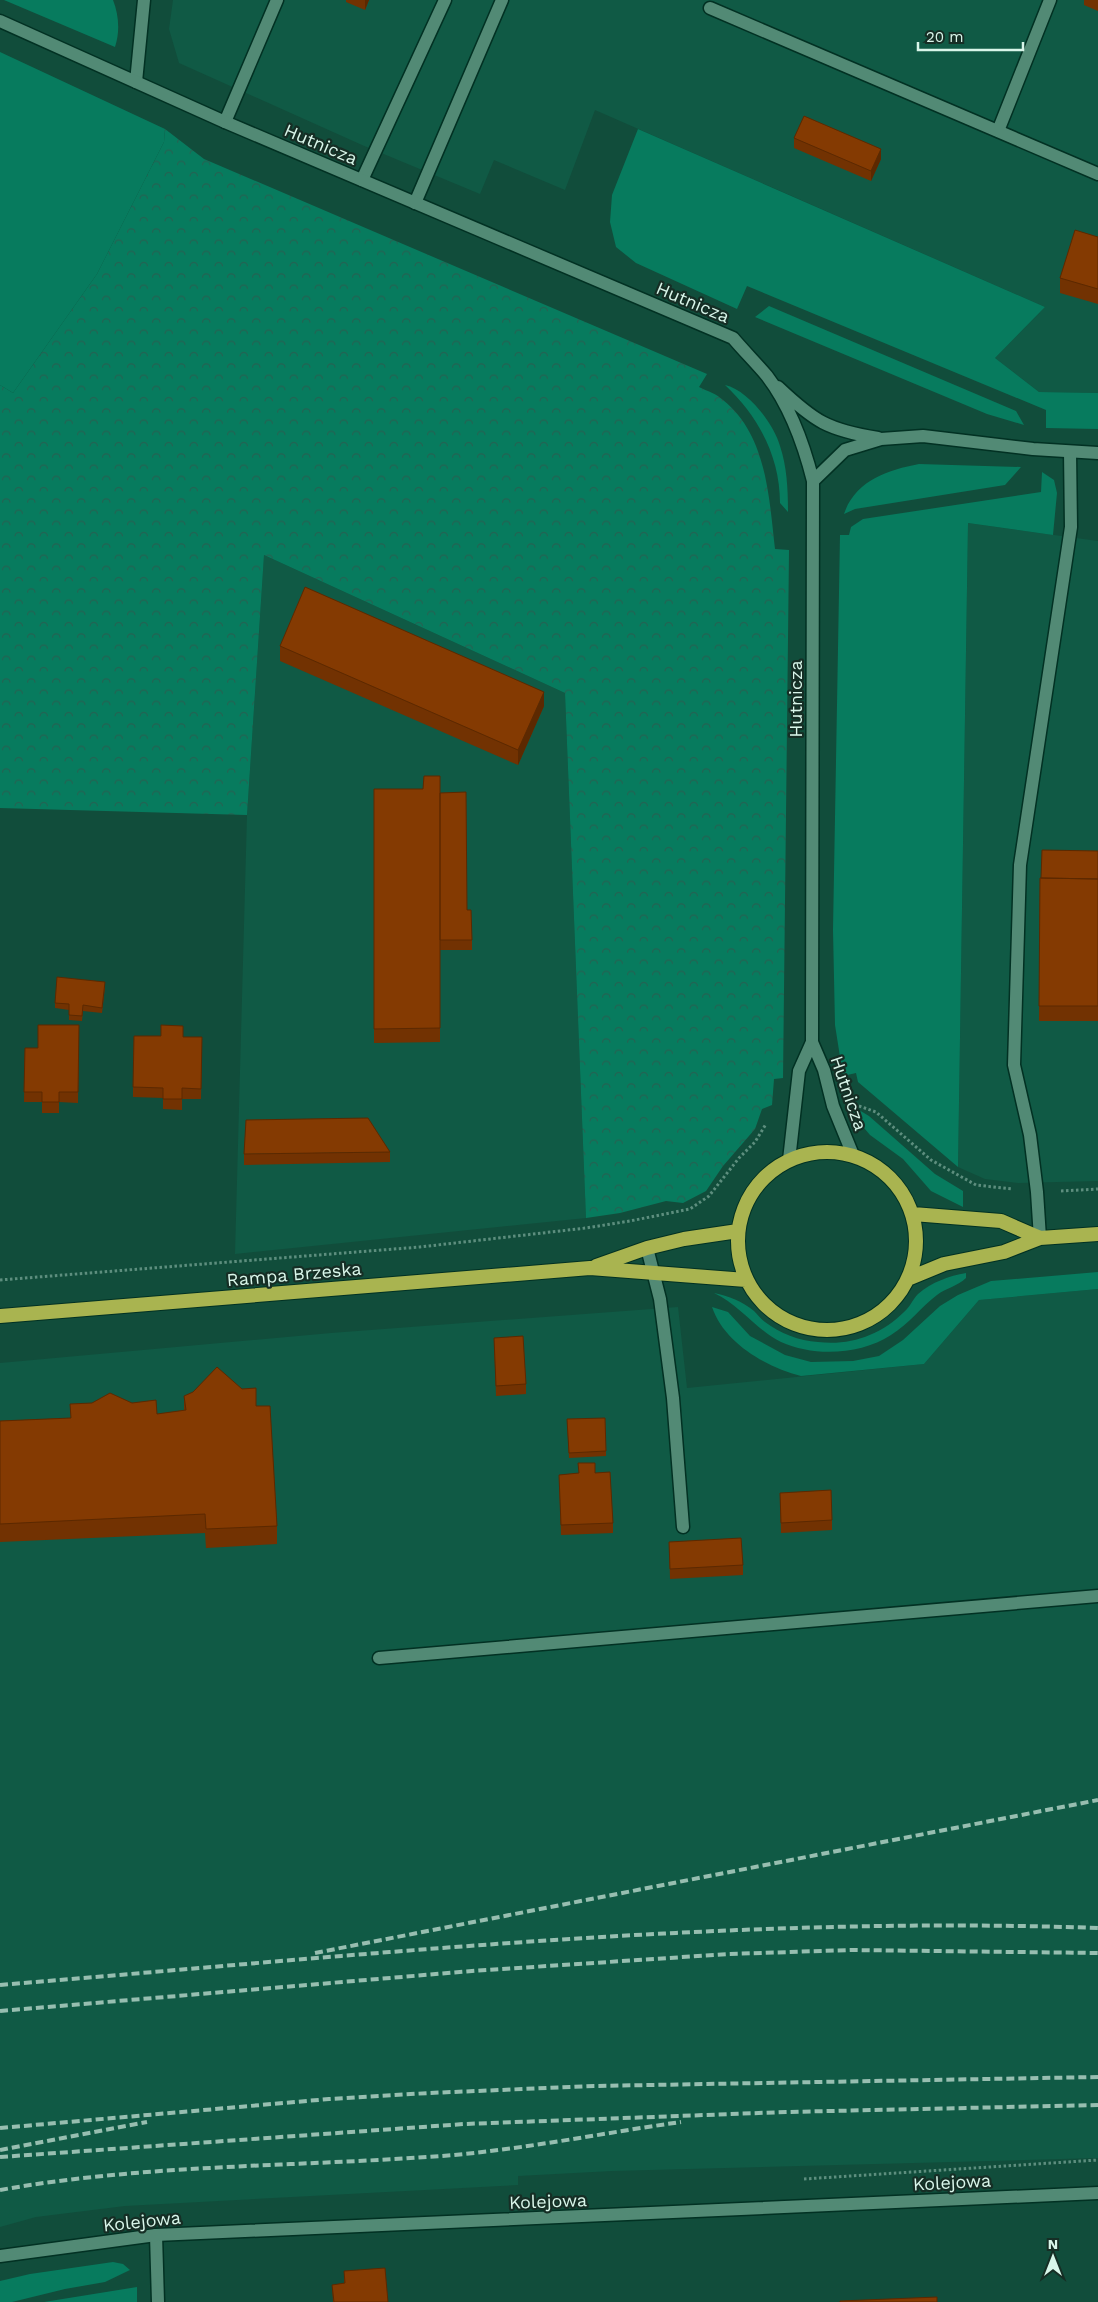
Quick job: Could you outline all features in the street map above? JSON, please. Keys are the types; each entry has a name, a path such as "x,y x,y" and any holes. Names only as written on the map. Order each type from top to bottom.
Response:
{"highway":[{"path":"831,1152 853,1155 879,1168 900,1189 913,1214 917,1236 916,1257 910,1278 894,1302 871,1320 844,1330 814,1330 786,1322 763,1304 746,1280 738,1256 738,1231 744,1209 754,1189 770,1172 789,1160 810,1154 831,1152"},
{"path":"913,1214 1001,1221 1040,1238"},
{"name":"Rampa Brzeska","path":"590,1268 647,1248 684,1239 738,1231"},
{"path":"910,1278 944,1264 1004,1252 1040,1238 1098,1234"},
{"name":"Rampa Brzeska","path":"0,1316 590,1268 746,1280"}],"street":[{"path":"136,82 144,0"},
{"path":"225,122 277,0"},
{"path":"362,180 445,0"},
{"path":"415,203 502,0"},
{"path":"998,131 1050,0"},
{"path":"710,8 1098,174"},
{"name":"Hutnicza","path":"0,21 225,122 733,338 768,377 789,415 804,448 813,481 812,1042 824,1070 833,1106 853,1155"},
{"path":"768,377 804,412 824,426 855,435 881,439 923,436 1070,452 1098,453"},
{"path":"813,481 845,450 881,439"},
{"path":"1040,1238 1038,1192 1030,1135 1014,1065 1020,865 1071,527 1070,452"},
{"name":"Hutnicza","path":"789,1160 799,1071 812,1042"},
{"path":"647,1248 660,1299 673,1398 683,1528"},
{"path":"379,1658 1098,1596"},
{"name":"Kolejowa","path":"0,2256 156,2235 1098,2193"},
{"path":"156,2235 158,2302"}],"path":[{"path":"833,1106 853,1103 876,1112 931,1160 976,1185 1038,1192 1098,1189"},
{"path":"0,1280 420,1247 586,1228 673,1212 690,1208 709,1196 764,1130 770,1114 795,1108"}],"shaded area":[{"path":"173,0 1098,0 1098,393 1039,392 995,358 1045,307 595,110 565,190 494,160 480,194 362,145 179,63 169,29"},
{"path":"968,523 1098,541 1098,1181 1018,1183 985,1179 958,1167"},
{"path":"264,555 565,693 586,1218 235,1254 247,815"},
{"path":"1098,1289 1098,2158 612,2171 518,2176 518,2185 125,2206 36,2217 0,2227 0,1363 331,1333 678,1307 687,1388 924,1364 979,1300"}],"green space":[{"path":"4,0 113,0 118,24 115,47"},
{"path":"0,52 165,129 164,142 97,274 13,393 0,385"},
{"path":"165,129 204,159 707,374 699,387 723,400 738,414 749,431 757,449 768,489 775,549 789,550 783,1078 774,1079 772,1105 762,1109 755,1129 723,1166 706,1191 683,1203 666,1201 620,1213 586,1218 565,693 264,555 247,815 0,808 0,385 13,393 97,274 164,142"},
{"path":"638,129 1045,307 995,358 1039,392 1098,393 1098,429 1046,428 1046,410 747,286 737,309 636,263 616,247 610,222 612,195"},
{"path":"769,306 1016,411 1024,425 987,414 755,317"},
{"path":"725,385 734,388 759,409 777,437 786,470 788,512 780,503 776,469 765,438 748,410"},
{"path":"919,464 1021,467 1005,485 855,509 844,514 849,503 864,485 884,474"},
{"path":"1042,472 1054,480 1057,493 1053,535 968,523 958,1167 858,1082 856,1073 843,1076 835,1025 833,930 840,535 849,535 851,527 863,519 1041,492"},
{"path":"859,1110 869,1116 935,1174 963,1191 963,1207 931,1191 903,1159 870,1135 853,1111"},
{"path":"1098,1272 1098,1289 979,1300 924,1364 801,1376 774,1366 748,1352 726,1332 712,1307 728,1312 750,1336 785,1355 811,1362 853,1361 879,1356 903,1340 940,1306 958,1295 991,1281"},
{"path":"966,1273 966,1278 963,1281 937,1295 904,1326 891,1335 865,1347 837,1352 808,1350 781,1342 763,1331 732,1304 714,1293 730,1297 749,1307 764,1321 783,1333 804,1340 830,1343 853,1340 875,1333 895,1320 906,1310 916,1296 929,1286 941,1280"},
{"path":"113,2262 123,2264 130,2270 105,2282 65,2289 12,2302 0,2302 0,2281 30,2274"},
{"path":"137,2287 137,2302 44,2302"}],"building":[{"path":"804,116 881,149 871,171 794,138"},
{"path":"1075,230 1098,237 1098,289 1060,278"},
{"path":"305,587 544,692 518,750 280,646"},
{"path":"424,776 440,776 440,1028 374,1029 374,789 423,789"},
{"path":"466,792 467,910 471,910 472,940 440,940 440,793"},
{"path":"1042,850 1098,851 1098,879 1041,878"},
{"path":"1040,878 1098,879 1098,1006 1039,1006"},
{"path":"57,977 105,982 102,1008 83,1005 82,1016 69,1015 69,1004 55,1003"},
{"path":"38,1025 79,1025 78,1092 59,1092 59,1102 42,1102 42,1092 24,1092 25,1048 38,1048"},
{"path":"161,1025 183,1026 183,1037 202,1037 201,1089 182,1088 182,1099 163,1099 163,1088 133,1087 134,1036 161,1036"},
{"path":"368,1118 390,1152 244,1154 246,1120"},
{"path":"523,1336 526,1384 496,1386 494,1338"},
{"path":"217,1367 242,1389 256,1388 256,1406 270,1406 277,1526 206,1529 205,1514 0,1524 0,1421 71,1418 70,1404 92,1403 110,1393 132,1403 156,1400 157,1414 186,1410 184,1396 193,1392"},
{"path":"605,1418 606,1451 569,1453 567,1419"},
{"path":"578,1463 595,1463 595,1473 610,1472 613,1523 561,1525 559,1475 579,1473"},
{"path":"831,1490 832,1520 781,1523 780,1493"},
{"path":"741,1538 743,1565 670,1569 669,1542"},
{"path":"385,2268 388,2302 334,2302 332,2285 345,2283 344,2271"},
{"path":"937,2297 937,2302 840,2302 840,2301"}],"railway":[{"path":"315,1953 1098,1800"},
{"path":"0,1985 411,1950 686,1932 960,1925 1098,1928"},
{"path":"0,2011 472,1971 729,1954 851,1950 1098,1953"},
{"path":"0,2128 329,2099 429,2093 594,2086 1098,2077"},
{"path":"0,2157 464,2124 786,2112 1098,2105"},
{"path":"0,2150 147,2122"},
{"path":"0,2190 110,2175 220,2167 441,2156 531,2146 681,2122"}]}
